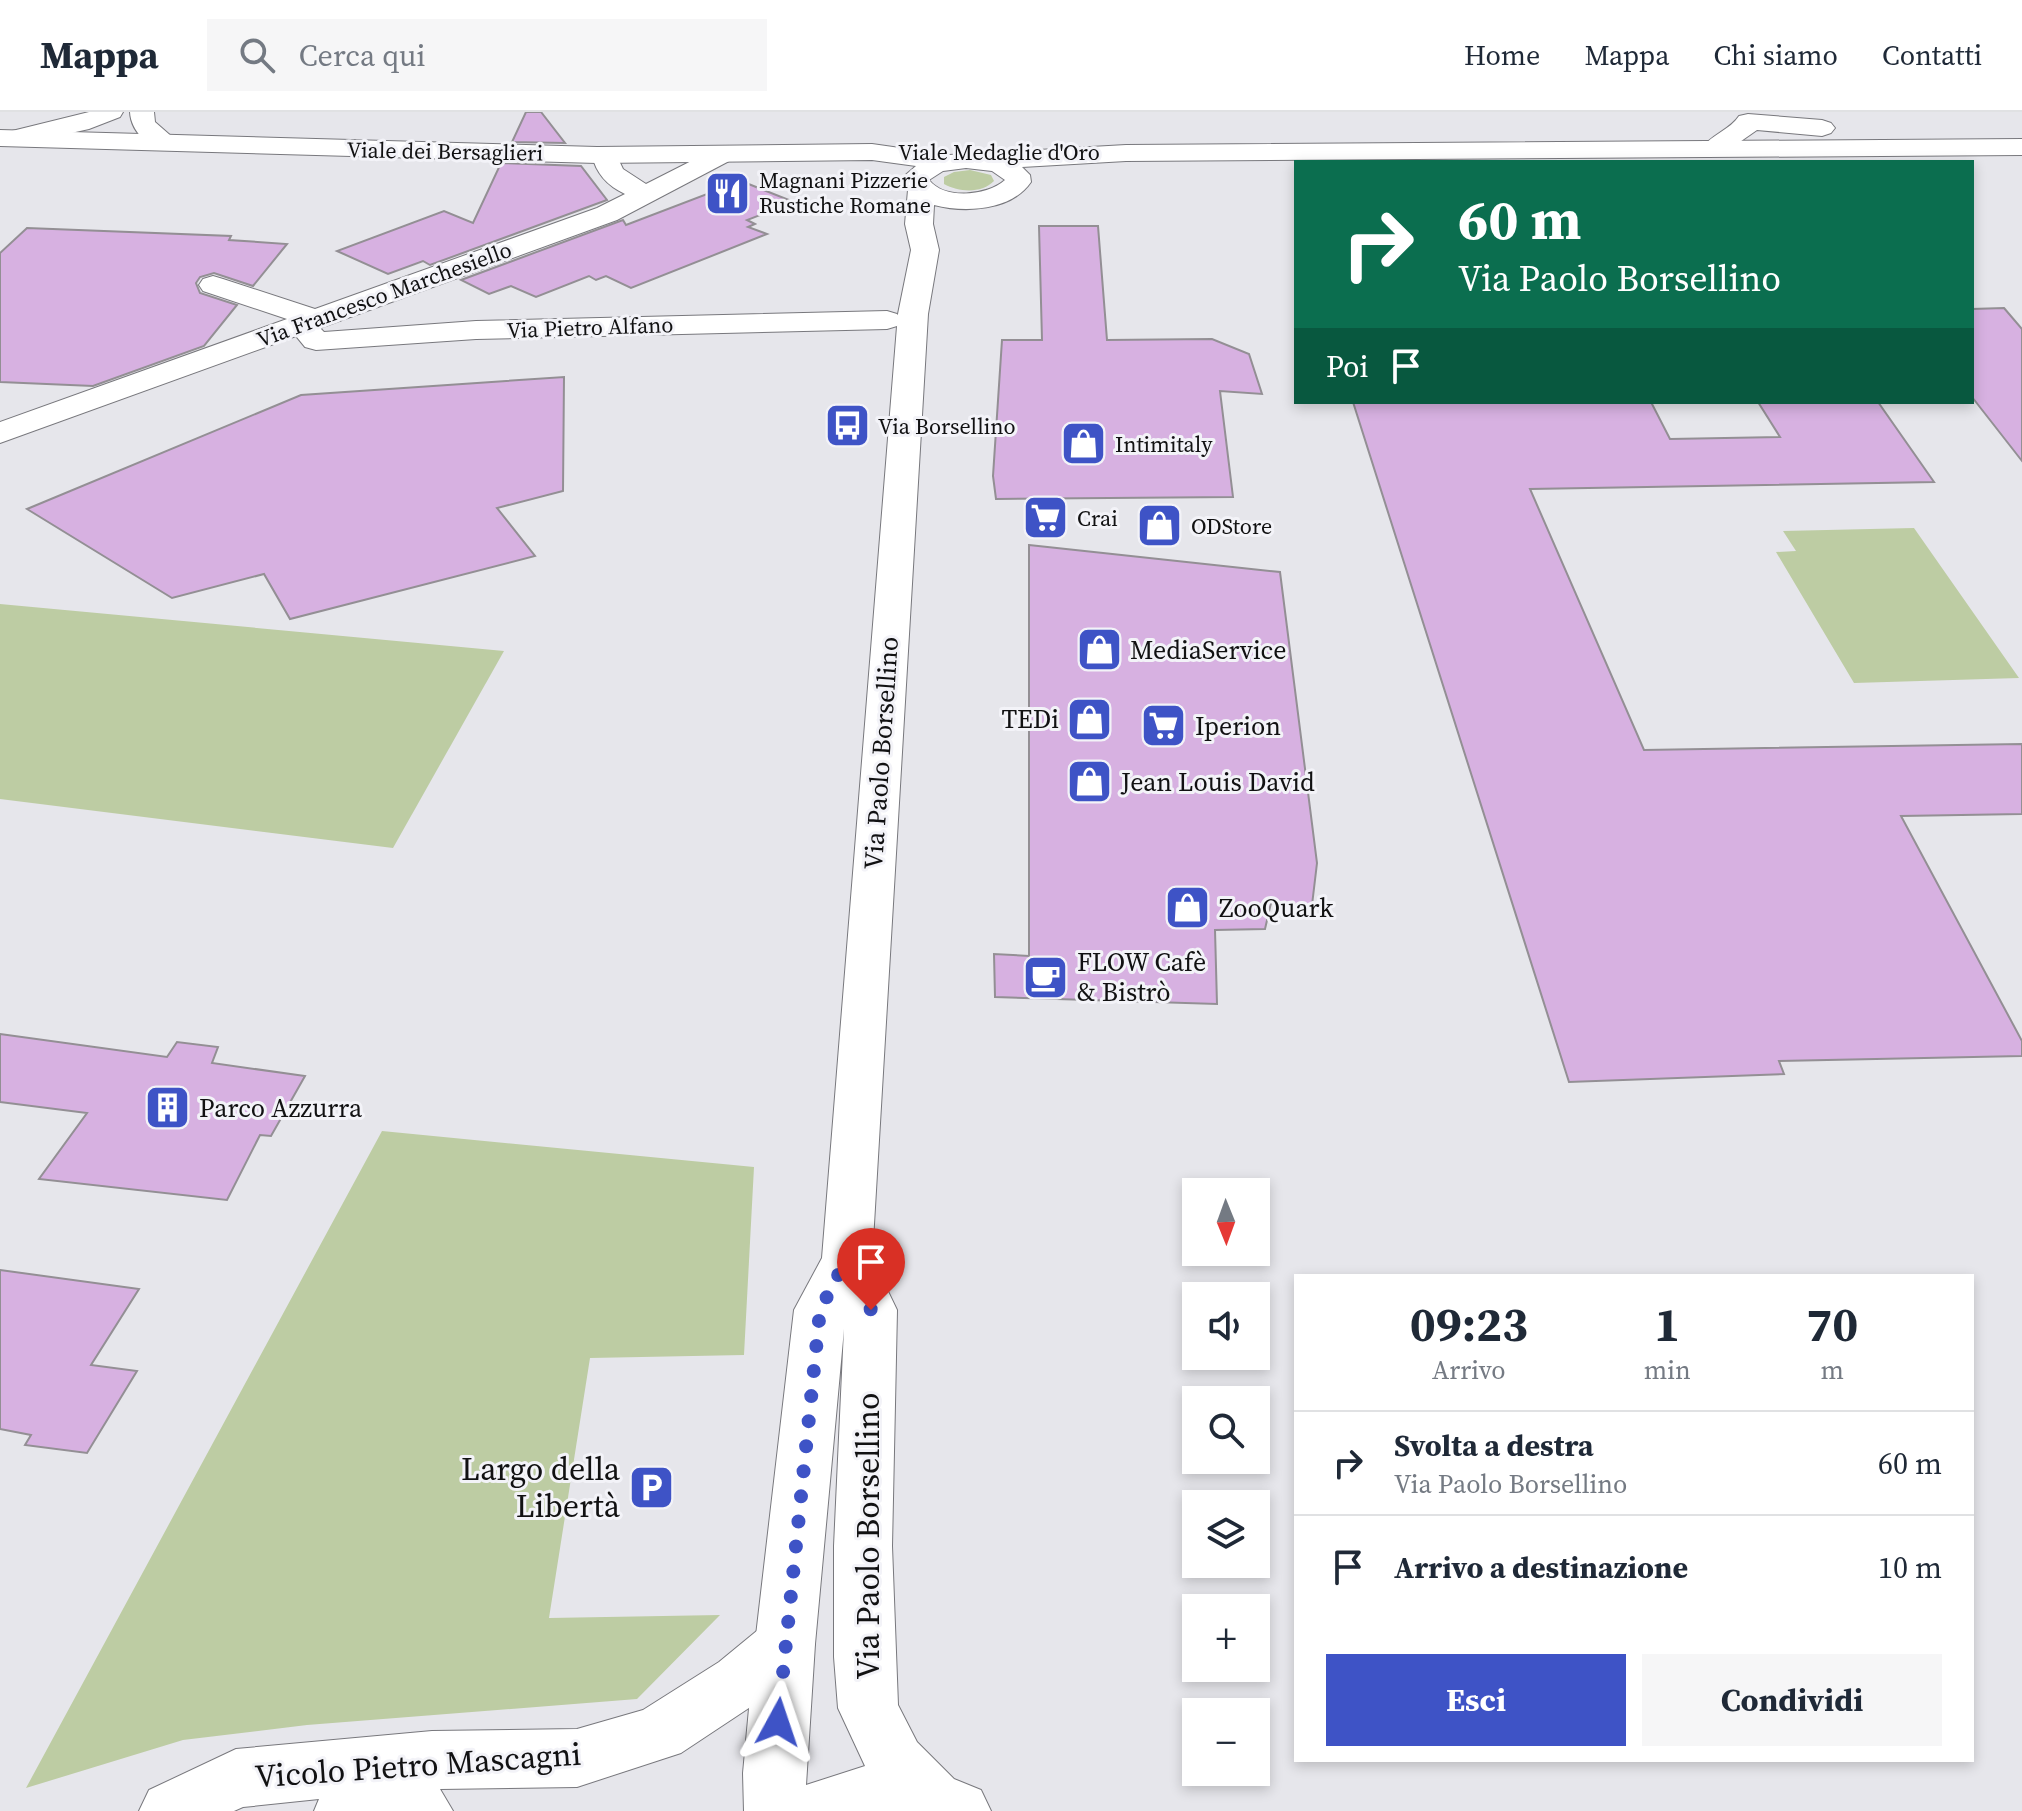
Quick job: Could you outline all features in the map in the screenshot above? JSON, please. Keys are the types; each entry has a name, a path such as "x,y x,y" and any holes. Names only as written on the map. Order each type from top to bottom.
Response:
{"main road":[{"path":"6,136 80,124 111,112"},
{"path":"142,112 143,125 166,143"},
{"path":"1739,117 1776,126 1814,120 1844,148"},
{"path":"1739,117 1801,147"},
{"path":"1715,148 1745,129 1739,117"},
{"name":"Viale dei Bersaglieri","path":"6,136 605,155 872,152 948,162"},
{"name":"Viale Medaglie d'Oro","path":"872,152 2022,147"},
{"name":"Viale dei Bersaglieri","path":"872,152 900,161 944,199 974,200"},
{"name":"Viale Medaglie d'Oro","path":"948,162 1126,153"},
{"path":"605,155 607,169 623,184 645,193"},
{"name":"Via Francesco Marchesiello","path":"0,433 607,214 722,155"},
{"path":"974,200 1005,194 1018,182 1017,175 1011,169 985,161"},
{"path":"920,181 948,162"},
{"name":"Via Paolo Borsellino","path":"776,1811 774,1773 785,1644 820,1310 847,1258 913,314 925,250 919,224 920,181"},
{"name":"Via Paolo Borsellino","path":"925,250 943,224 974,200"},
{"path":"213,285 307,324"},
{"name":"Via Pietro Alfano","path":"307,324 476,330 887,320"},
{"path":"0,398 40,417"},
{"name":"Via Paolo Borsellino","path":"847,1258 871,1310 863,1546 864,1657 868,1708 895,1762 945,1804"},
{"name":"Vicolo Pietro Mascagni","path":"171,1811 236,1778 432,1760 577,1758 659,1733 740,1681 785,1644"},
{"path":"816,1811 849,1797 891,1791 945,1804"},
{"name":"Vicolo Pietro Mascagni","path":"346,1811 379,1805 421,1811"}],"green space":[{"path":"970,170 991,175 994,181 983,188 970,190 944,184 944,177"},
{"path":"1914,528 2019,678 1854,683 1776,552 1796,551 1783,531"},
{"path":"0,604 504,651 393,848 0,799"},
{"path":"382,1131 754,1167 744,1355 590,1358 549,1618 720,1615 637,1699 307,1725 183,1740 26,1788"}],"building":[{"path":"526,112 541,112 565,143 512,142"},
{"path":"501,163 581,166 607,200 430,265 423,261 388,274 337,251 444,211 473,223"},
{"path":"741,181 794,202 747,220 755,224 748,227 767,234 631,288 606,276 596,280 589,276 536,297 511,286 489,294 461,280 623,220 626,225"},
{"path":"1039,226 1098,226 1107,340 1212,339 1249,354 1262,394 1220,391 1233,497 996,499 993,476 1002,340 1042,340"},
{"path":"27,228 231,236 229,240 287,244 253,286 214,273 200,277 196,283 200,293 237,305 204,346 93,386 0,382 0,253"},
{"path":"2004,308 2022,329 2022,461 1974,400 1974,309"},
{"path":"564,377 563,491 497,508 535,556 290,619 264,574 172,598 27,509 301,395"},
{"path":"1354,404 1652,404 1670,439 1780,437 1759,404 1879,404 1934,482 1530,489 1644,750 2022,744 2022,814 1901,816 2022,1041 2022,1056 1779,1061 1784,1074 1569,1082"},
{"name":"Iperion","path":"1029,545 1280,572 1317,863 1312,905 1271,903 1265,929 1215,930 1217,1004 995,997 994,954 1029,956"},
{"name":"Parco Azzurra","path":"0,1034 167,1057 177,1042 218,1047 212,1063 305,1076 271,1136 260,1135 227,1200 39,1179 87,1113 0,1102"},
{"path":"0,1270 139,1289 91,1365 137,1371 87,1453 25,1445 31,1435 0,1429"}],"place":[{"name":"Magnani Pizzerie Rustiche Romane","path":"728,193"},
{"name":"Via Borsellino","path":"847,426"},
{"name":"Intimitaly","path":"1084,444"},
{"name":"Crai","path":"1046,518"},
{"name":"ODStore","path":"1160,526"},
{"name":"MediaService","path":"1099,650"},
{"name":"TEDi","path":"1090,719"},
{"name":"Iperion","path":"1164,726"},
{"name":"Jean Louis David","path":"1090,782"},
{"name":"ZooQuark","path":"1188,908"},
{"name":"FLOW Cafè & Bistrò","path":"1046,977"},
{"name":"Parco Azzurra","path":"168,1108"},
{"name":"Largo della Libertà","path":"651,1487"}],"route":[{"path":"778,1722 820,1310 847,1258 871,1310"}]}
